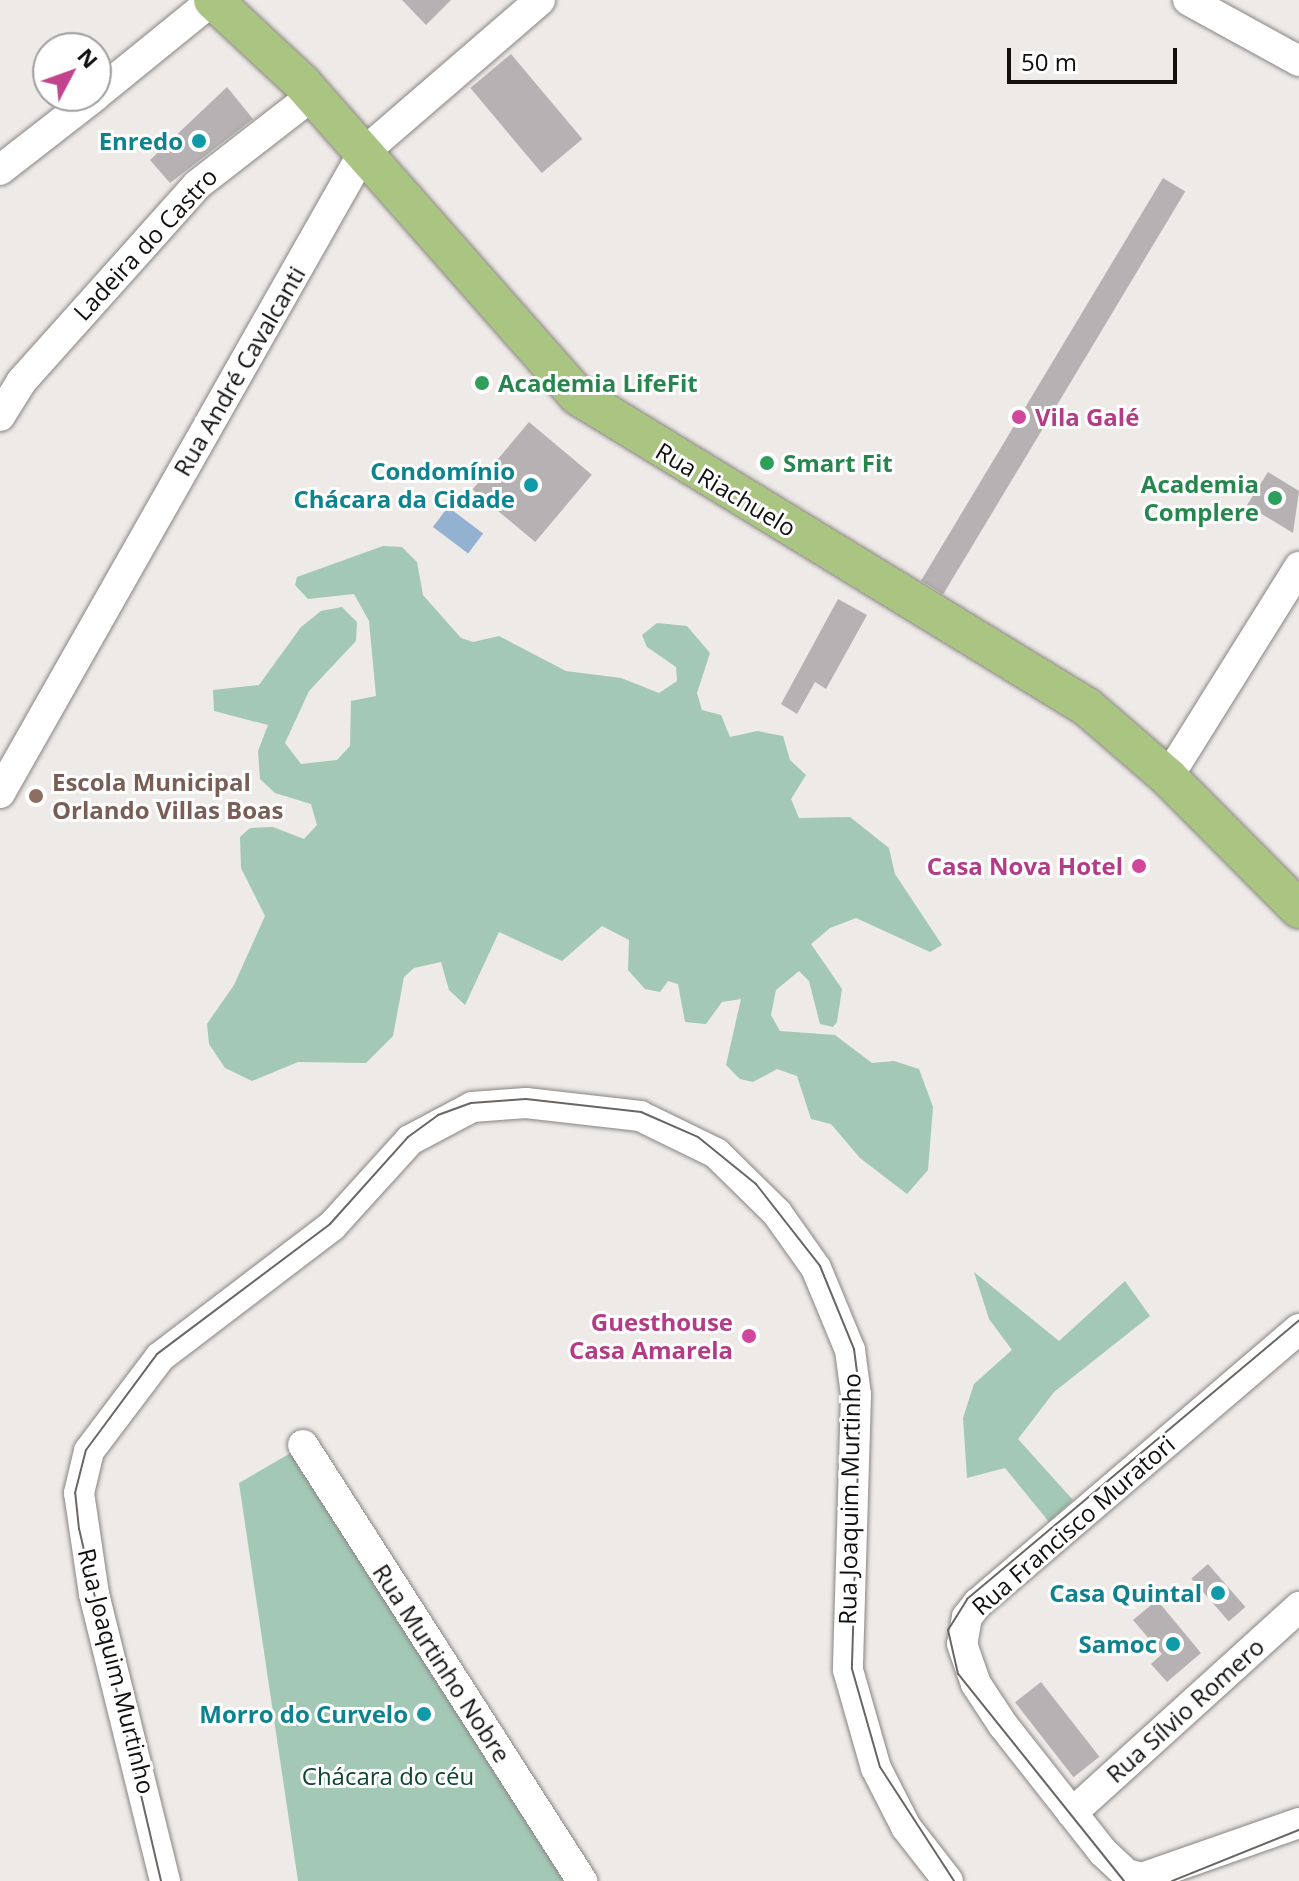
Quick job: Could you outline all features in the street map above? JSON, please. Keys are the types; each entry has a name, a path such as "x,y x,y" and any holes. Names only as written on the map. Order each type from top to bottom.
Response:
{"main road":[{"name":"Rua Riachuelo","path":"213,0 313,95 551,370 595,409 1087,707 1168,777 1299,909"}],"street":[{"path":"112,82 213,0"},
{"name":"Rua André Cavalcanti","path":"0,793 363,153 540,0"},
{"path":"1188,0 1299,61"},
{"name":"Ladeira do Castro","path":"0,416 21,382 197,185 313,95"},
{"path":"0,170 74,112"},
{"path":"1168,777 1299,567"},
{"name":"Rua Joaquim Murtinho","path":"165,1881 87,1555 79,1493 89,1451 160,1357 332,1226 410,1140 472,1107 526,1103 640,1116 716,1153 777,1213 816,1268 837,1309 856,1395 848,1670 876,1768 906,1827 948,1881"},
{"name":"Rua Francisco Muratori","path":"1299,1329 967,1617 962,1644 976,1684 1116,1867 1142,1878 1299,1823"},
{"name":"Rua Murtinho Nobre","path":"303,1445 582,1881"},
{"name":"Rua Sílvio Romero","path":"1072,1813 1299,1607"}],"green space":[{"path":"383,546 402,547 417,562 423,595 461,638 473,642 499,636 566,671 621,678 659,693 677,681 676,667 647,647 642,635 657,623 687,626 710,653 697,693 702,710 721,715 730,737 757,731 783,736 790,760 806,775 791,799 799,818 850,817 889,848 895,874 942,945 930,952 856,918 830,928 811,944 842,989 837,1022 833,1027 820,1024 809,981 799,971 776,990 771,1015 780,1031 835,1035 872,1063 894,1061 919,1069 933,1107 928,1170 907,1194 860,1158 831,1124 811,1119 797,1076 777,1069 753,1082 740,1079 726,1065 741,999 722,1002 706,1024 685,1022 678,984 668,981 660,992 645,989 628,970 629,940 602,926 562,961 499,932 465,1005 449,990 441,962 414,968 404,977 393,1036 366,1063 298,1062 252,1081 225,1068 209,1044 207,1024 234,985 265,916 241,868 240,837 250,828 273,827 304,839 317,825 311,804 275,793 260,779 258,751 268,725 214,711 213,690 259,685 301,627 321,611 342,607 357,622 356,641 309,691 285,743 301,764 337,760 350,746 351,701 376,696 369,621 354,594 308,599 295,585 297,577"},
{"path":"974,1272 1059,1341 1125,1281 1150,1316 1054,1392 1018,1439 1073,1500 1049,1522 1005,1468 967,1478 963,1418 974,1384 1012,1350 989,1319"},
{"name":"Chácara do céu","path":"301,1447 571,1870 562,1881 298,1881 239,1483"}],"water":[{"path":"448,507 483,533 468,553 433,527"}],"building":[{"path":"402,0 451,0 426,25"},
{"path":"511,54 582,139 542,173 470,88"},
{"name":"Enredo","path":"227,87 253,119 170,183 150,160"},
{"path":"1163,178 1185,191 943,594 921,581"},
{"name":"Condomínio Chácara da Cidade","path":"529,422 592,475 535,542 472,489"},
{"name":"Academia Complere","path":"1268,472 1299,491 1293,533 1247,505"},
{"path":"838,599 867,615 826,689 815,682 797,714 781,704"},
{"name":"Casa Quintal","path":"1208,1564 1245,1607 1229,1621 1191,1578"},
{"name":"Samoc","path":"1157,1600 1201,1653 1167,1682 1151,1664 1162,1654 1133,1620"},
{"path":"1041,1682 1099,1757 1073,1777 1015,1702"}],"tram line":[{"path":"161,1881 79,1529 75,1493 86,1450 157,1354 330,1224 408,1137 438,1115 471,1103 526,1099 641,1112 698,1137 756,1184 820,1266 854,1349 860,1395 852,1669 880,1767 954,1881"},
{"path":"1124,1881 958,1674 948,1630 967,1599 1299,1320"},
{"path":"1172,1881 1299,1830"}],"place":[{"name":"Enredo","path":"199,141"},
{"name":"Academia LifeFit","path":"482,383"},
{"name":"Vila Galé","path":"1019,417"},
{"name":"Smart Fit","path":"767,463"},
{"name":"Condomínio Chácara da Cidade","path":"531,485"},
{"name":"Academia Complere","path":"1275,498"},
{"name":"Escola Municipal Orlando Villas Boas","path":"36,796"},
{"name":"Casa Nova Hotel","path":"1139,866"},
{"name":"Guesthouse Casa Amarela","path":"749,1336"},
{"name":"Casa Quintal","path":"1218,1593"},
{"name":"Samoc","path":"1173,1644"},
{"name":"Morro do Curvelo","path":"424,1714"}]}
